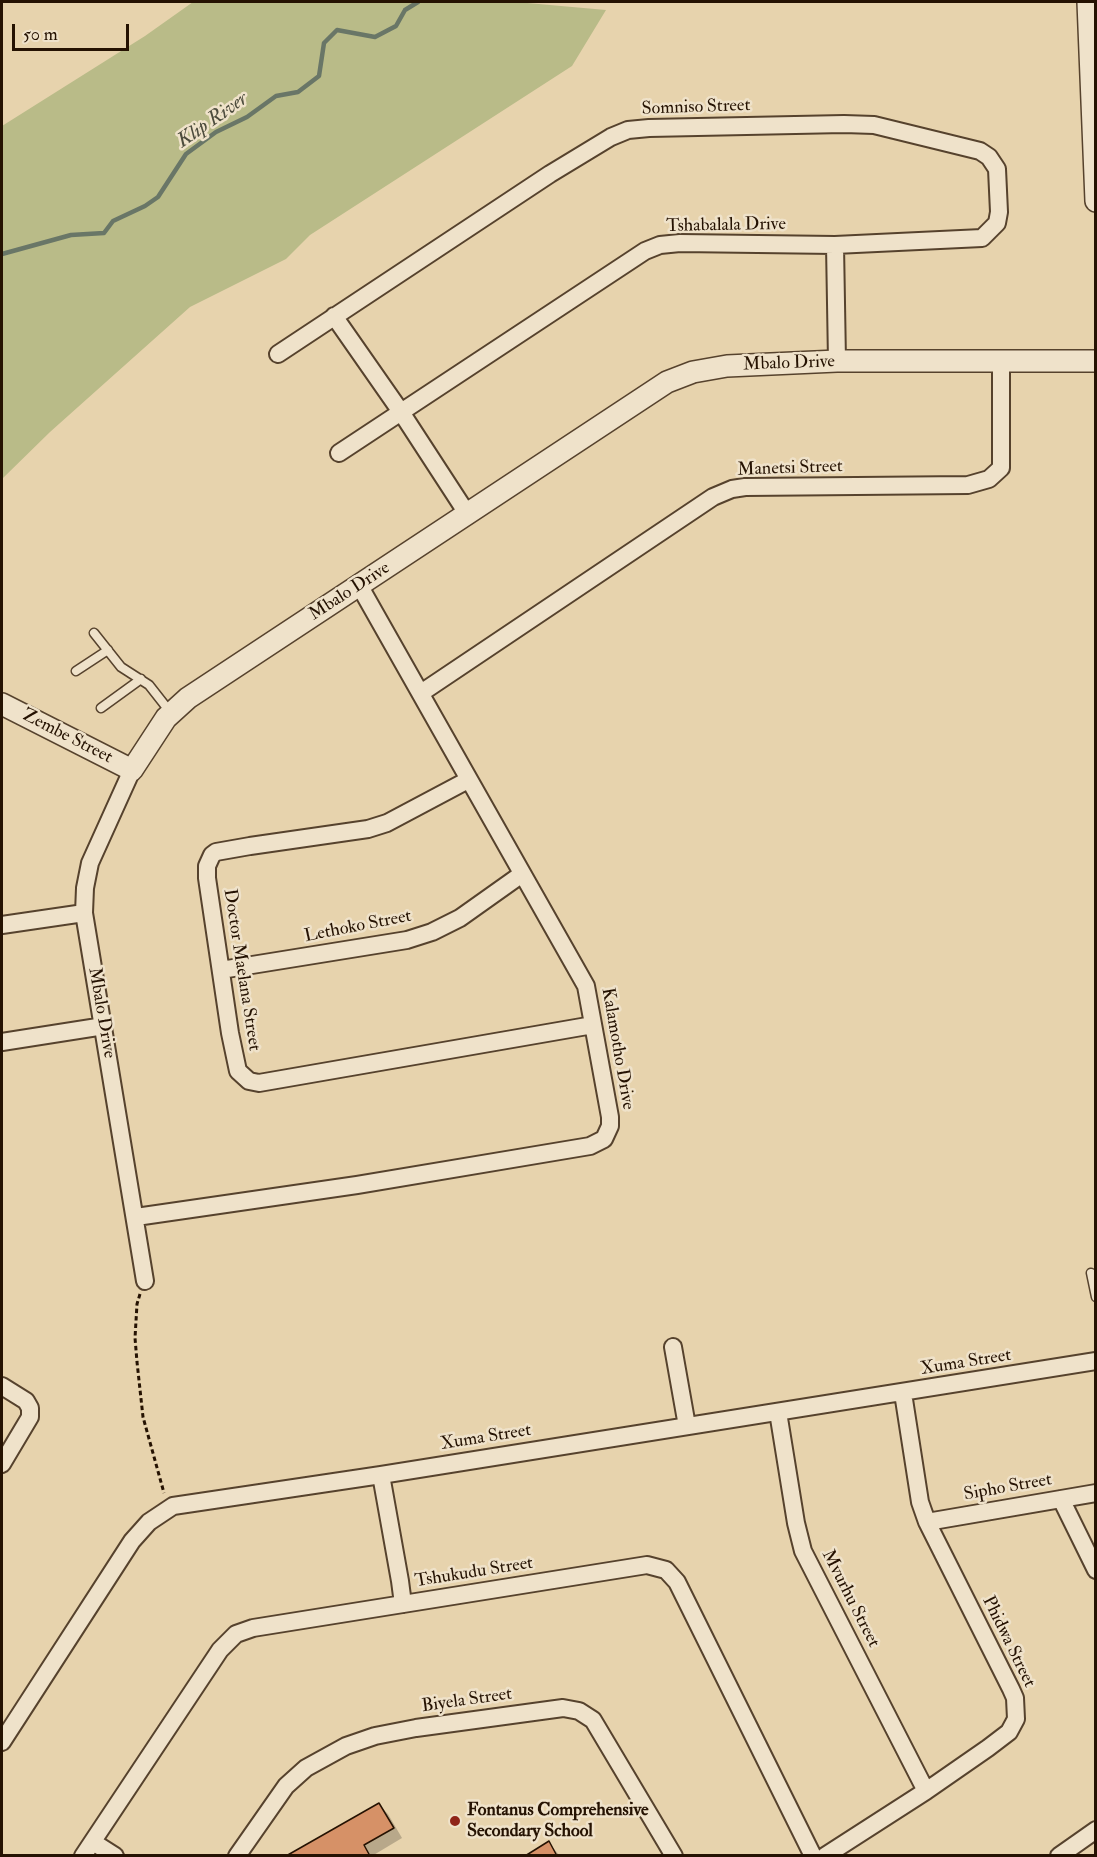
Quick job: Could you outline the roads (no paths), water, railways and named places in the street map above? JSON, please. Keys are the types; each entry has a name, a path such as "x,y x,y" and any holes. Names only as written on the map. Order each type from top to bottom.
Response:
{"street":[{"path":"1088,2 1095,201"},
{"name":"Somniso Street","path":"278,354 550,174 611,137 628,130 874,125 980,151 989,157 997,169 999,212 997,223 989,232"},
{"name":"Tshabalala Drive","path":"339,453 645,251 660,245 680,243 836,245 964,240 982,238 989,232"},
{"path":"836,245 837,361"},
{"path":"334,316 401,412 468,515"},
{"name":"Manetsi Street","path":"421,693 713,497 732,489 968,485 989,479 1001,468 1001,360"},
{"name":"Mbalo Drive","path":"145,1281 84,913 85,888 90,863 132,770 171,713 188,698 667,382 693,372 727,366 837,361 1095,361"},
{"name":"Kalamotho Drive","path":"136,1217 357,1185 597,1143 608,1133 610,1117 586,986 359,585"},
{"name":"Zembe Street","path":"2,704 132,770"},
{"name":"Doctor Maelana Street","path":"468,780 387,823 368,829 216,852 210,859 207,866 207,878 230,1033 238,1071 249,1080 259,1083 593,1025"},
{"name":"Lethoko Street","path":"221,970 407,940 432,932 460,918 522,874"},
{"path":"2,925 84,913"},
{"path":"2,1042 104,1026"},
{"path":"673,1347 687,1426"},
{"name":"Xuma Street","path":"2,1742 132,1541 149,1522 168,1509 186,1503 381,1475 1095,1361"},
{"path":"2,1386 26,1401 30,1408 30,1417 2,1464"},
{"name":"Phidwa Street","path":"825,1856 926,1791 1004,1736 1014,1724 1017,1713 1011,1689 927,1522 918,1493 903,1393"},
{"name":"Mvurhu Street","path":"778,1412 796,1523 803,1551 926,1791"},
{"path":"381,1475 403,1604"},
{"name":"Sipho Street","path":"927,1522 1095,1493"},
{"path":"1060,1499 1095,1570"},
{"name":"Tshukudu Street","path":"88,1849 231,1637 247,1629 652,1565 666,1570 677,1582 813,1856"},
{"name":"Biyela Street","path":"237,1856 286,1786 313,1763 346,1746 375,1736 416,1728 563,1708 579,1711 592,1720 674,1856"},
{"path":"1059,1856 1095,1830"},
{"path":"88,1849 115,1856"}],"lane":[{"path":"94,633 121,667 148,685 171,713"},
{"path":"76,670 108,650"},
{"path":"101,708 141,679"},
{"path":"1091,1273 1095,1298"}],"waterway":[{"name":"Klip River","path":"2,254 71,235 104,233 113,221 145,206 158,197 186,154 216,132 247,117 276,96 298,92 319,76 324,43 337,30 375,37 396,26 405,10 418,2"}],"place":[{"name":"Fontanus Comprehensive Secondary School","path":"455,1821"}]}
